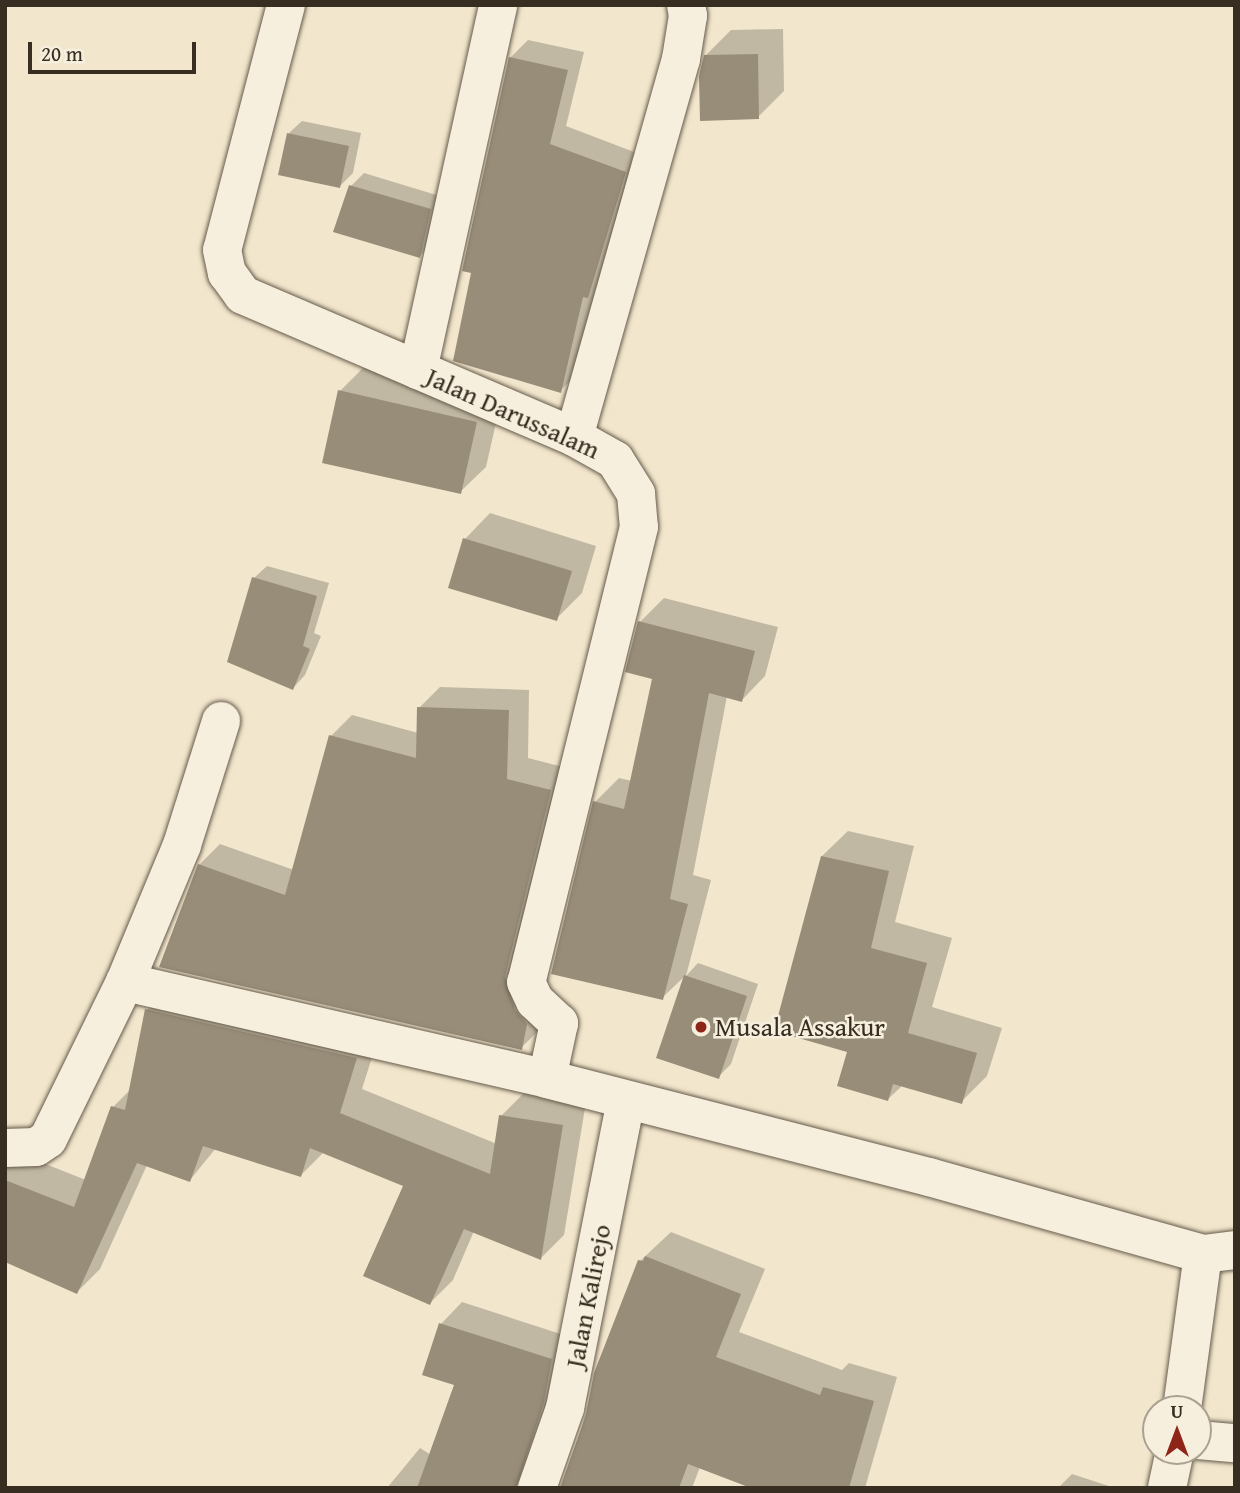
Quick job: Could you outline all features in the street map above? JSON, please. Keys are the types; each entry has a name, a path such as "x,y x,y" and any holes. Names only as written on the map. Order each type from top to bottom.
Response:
{"street":[{"name":"Jalan Darussalam","path":"286,5 222,250 227,272 243,295 573,437 615,460 632,482 639,527 526,982 535,1001 559,1023 547,1079"},
{"path":"418,370 498,5"},
{"path":"573,437 681,59 688,16 686,5"},
{"path":"5,1148 36,1147 48,1139 125,982 182,845 221,721"},
{"path":"125,982 547,1079 1219,1252 1185,1395"},
{"name":"Jalan Kalirejo","path":"537,1488 565,1408 626,1101"},
{"path":"1212,1441 1235,1443"},
{"path":"1167,1488 1172,1465"}],"building":[{"path":"758,54 759,119 700,121 699,76 704,55"},
{"path":"509,57 568,70 550,144 626,172 588,298 583,297 561,393 453,361 471,273 462,271"},
{"path":"287,133 349,146 340,188 278,175"},
{"path":"349,185 431,209 420,258 333,232"},
{"path":"338,390 477,422 461,494 322,463"},
{"path":"463,538 572,571 557,621 448,588"},
{"path":"252,577 317,596 303,646 310,649 293,690 227,662"},
{"path":"638,621 755,651 742,702 709,693 670,899 688,904 663,1000 551,974 593,801 624,809 652,679 625,672"},
{"path":"417,707 509,710 507,779 551,790 505,977 515,1010 527,1024 522,1050 159,967 198,864 285,895 329,735 416,758"},
{"path":"821,856 889,871 871,948 927,963 908,1033 977,1053 962,1104 893,1084 888,1101 837,1086 847,1052 774,1031"},
{"name":"Musala Assakur","path":"684,975 747,996 719,1079 656,1058"},
{"path":"145,1009 357,1058 340,1113 490,1174 499,1115 563,1125 541,1260 464,1229 430,1305 363,1276 403,1186 310,1148 301,1177 203,1146 190,1182 137,1163 77,1294 5,1262 5,1180 74,1207 111,1106 125,1110"},
{"path":"645,1256 741,1294 716,1357 820,1395 823,1387 874,1401 849,1488 751,1488 688,1464 679,1488 560,1488 586,1415 594,1373 638,1260 643,1261"},
{"path":"439,1323 552,1359 544,1402 516,1488 417,1488 454,1385 422,1375"}],"place":[{"name":"Musala Assakur","path":"701,1027"}]}
